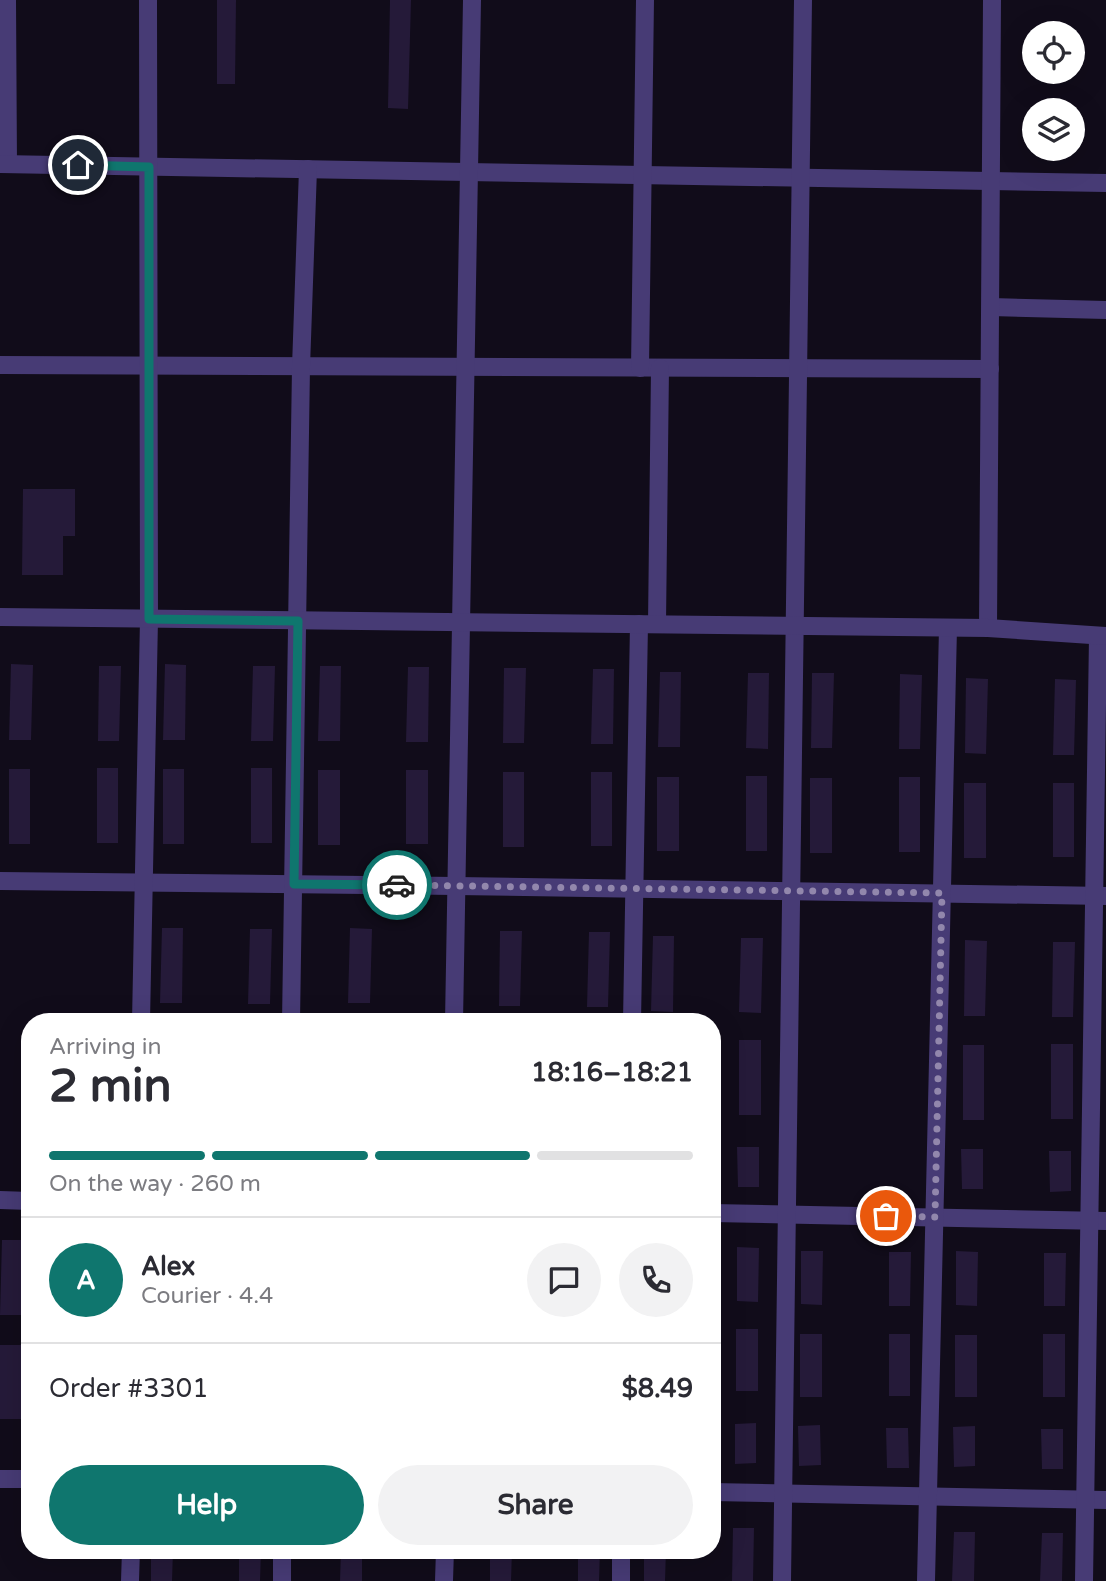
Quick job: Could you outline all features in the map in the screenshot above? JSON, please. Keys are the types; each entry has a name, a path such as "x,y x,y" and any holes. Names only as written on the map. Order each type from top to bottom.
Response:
{"street":[{"path":"7,0 4,164 1106,183"},
{"path":"141,1013 149,619 148,0"},
{"path":"454,1013 472,0"},
{"path":"640,368 645,0"},
{"path":"782,1581 803,0"},
{"path":"988,628 992,0"},
{"path":"291,1013 301,367 308,169"},
{"path":"990,307 1106,310"},
{"path":"0,379 0,365 990,369"},
{"path":"657,624 660,368"},
{"path":"0,617 988,628 1102,636 1098,1220 1084,1581"},
{"path":"632,1013 639,624"},
{"path":"926,1581 948,628"},
{"path":"0,881 1100,896"},
{"path":"0,1200 21,1200"},
{"path":"721,1213 1098,1220"},
{"path":"0,1479 21,1479"},
{"path":"721,1492 1106,1500"},
{"path":"130,1581 131,1559"},
{"path":"282,1559 282,1581"},
{"path":"444,1581 445,1559"},
{"path":"621,1559 621,1581"}],"building":[{"path":"217,0 236,0 235,84 217,84"},
{"path":"390,0 411,0 408,109 388,108"},
{"path":"23,489 75,489 75,536 63,536 63,575 22,575"},
{"path":"11,664 33,665 31,740 9,740"},
{"path":"165,664 186,665 185,740 163,740"},
{"path":"99,666 121,666 119,741 98,741"},
{"path":"253,666 275,666 273,741 251,741"},
{"path":"320,666 341,666 340,741 318,741"},
{"path":"408,667 429,667 428,742 406,742"},
{"path":"504,668 526,668 524,743 503,743"},
{"path":"593,669 614,669 613,744 591,744"},
{"path":"660,672 681,672 680,747 658,747"},
{"path":"748,673 769,673 768,749 746,748"},
{"path":"812,673 834,673 832,748 811,748"},
{"path":"900,674 922,675 920,749 899,749"},
{"path":"966,678 988,679 986,754 965,753"},
{"path":"1055,679 1076,680 1074,755 1053,755"},
{"path":"97,768 118,768 118,843 97,843"},
{"path":"251,768 272,768 272,843 251,843"},
{"path":"9,769 30,769 30,844 9,844"},
{"path":"163,769 184,769 184,844 163,844"},
{"path":"318,770 340,770 340,845 318,845"},
{"path":"406,770 428,770 428,844 406,844"},
{"path":"503,772 524,772 524,847 503,847"},
{"path":"591,772 612,772 612,846 591,846"},
{"path":"746,776 767,776 767,851 746,851"},
{"path":"657,777 679,777 679,851 657,851"},
{"path":"899,777 920,777 920,852 899,852"},
{"path":"810,778 832,778 832,853 810,853"},
{"path":"964,783 986,783 986,858 964,858"},
{"path":"1053,783 1074,783 1074,857 1053,857"},
{"path":"162,928 183,928 182,1003 160,1003"},
{"path":"350,928 372,929 370,1003 348,1003"},
{"path":"250,929 272,929 270,1004 248,1004"},
{"path":"500,931 522,931 520,1006 499,1006"},
{"path":"589,932 610,932 608,1007 587,1007"},
{"path":"653,936 674,936 673,1012 651,1011"},
{"path":"741,938 763,938 761,1013 739,1012"},
{"path":"965,940 987,941 985,1016 964,1016"},
{"path":"1053,942 1075,942 1073,1017 1052,1017"},
{"path":"739,1040 761,1040 761,1115 739,1115"},
{"path":"1051,1044 1073,1044 1073,1119 1051,1119"},
{"path":"963,1045 984,1045 984,1120 963,1120"},
{"path":"737,1147 759,1147 759,1187 738,1187"},
{"path":"961,1149 983,1149 983,1189 962,1189"},
{"path":"1049,1151 1071,1151 1071,1191 1050,1192"},
{"path":"2,1240 21,1240 21,1315 0,1315"},
{"path":"737,1247 759,1248 758,1302 737,1301"},
{"path":"801,1251 823,1251 822,1305 801,1304"},
{"path":"956,1251 978,1252 977,1306 956,1305"},
{"path":"889,1252 911,1252 910,1306 889,1306"},
{"path":"1044,1253 1066,1253 1065,1306 1044,1306"},
{"path":"736,1329 758,1329 758,1391 736,1391"},
{"path":"800,1334 822,1334 822,1397 800,1397"},
{"path":"889,1334 910,1334 910,1396 889,1396"},
{"path":"1043,1334 1065,1334 1065,1397 1043,1397"},
{"path":"955,1335 977,1335 977,1397 955,1397"},
{"path":"0,1345 21,1345 21,1419 0,1419"},
{"path":"756,1423 756,1463 735,1464 735,1424"},
{"path":"820,1425 821,1465 799,1466 798,1426"},
{"path":"975,1426 975,1466 954,1467 953,1427"},
{"path":"886,1428 908,1428 909,1468 887,1468"},
{"path":"1041,1429 1063,1429 1063,1469 1042,1469"},
{"path":"733,1528 754,1528 753,1581 732,1581"},
{"path":"954,1532 975,1532 974,1581 952,1581"},
{"path":"1042,1533 1063,1533 1062,1581 1040,1581"},
{"path":"151,1559 173,1559 172,1581 151,1581"},
{"path":"239,1559 261,1559 260,1581 239,1581"},
{"path":"341,1559 362,1559 362,1581 340,1581"},
{"path":"490,1559 512,1559 511,1581 490,1581"},
{"path":"578,1559 600,1559 599,1581 578,1581"},
{"path":"644,1559 666,1559 665,1581 644,1581"}],"way so far":[{"path":"397,885 942,893 935,1217 886,1216"}],"route":[{"path":"78,165 149,167 149,619 298,621 294,884 397,885"}]}
